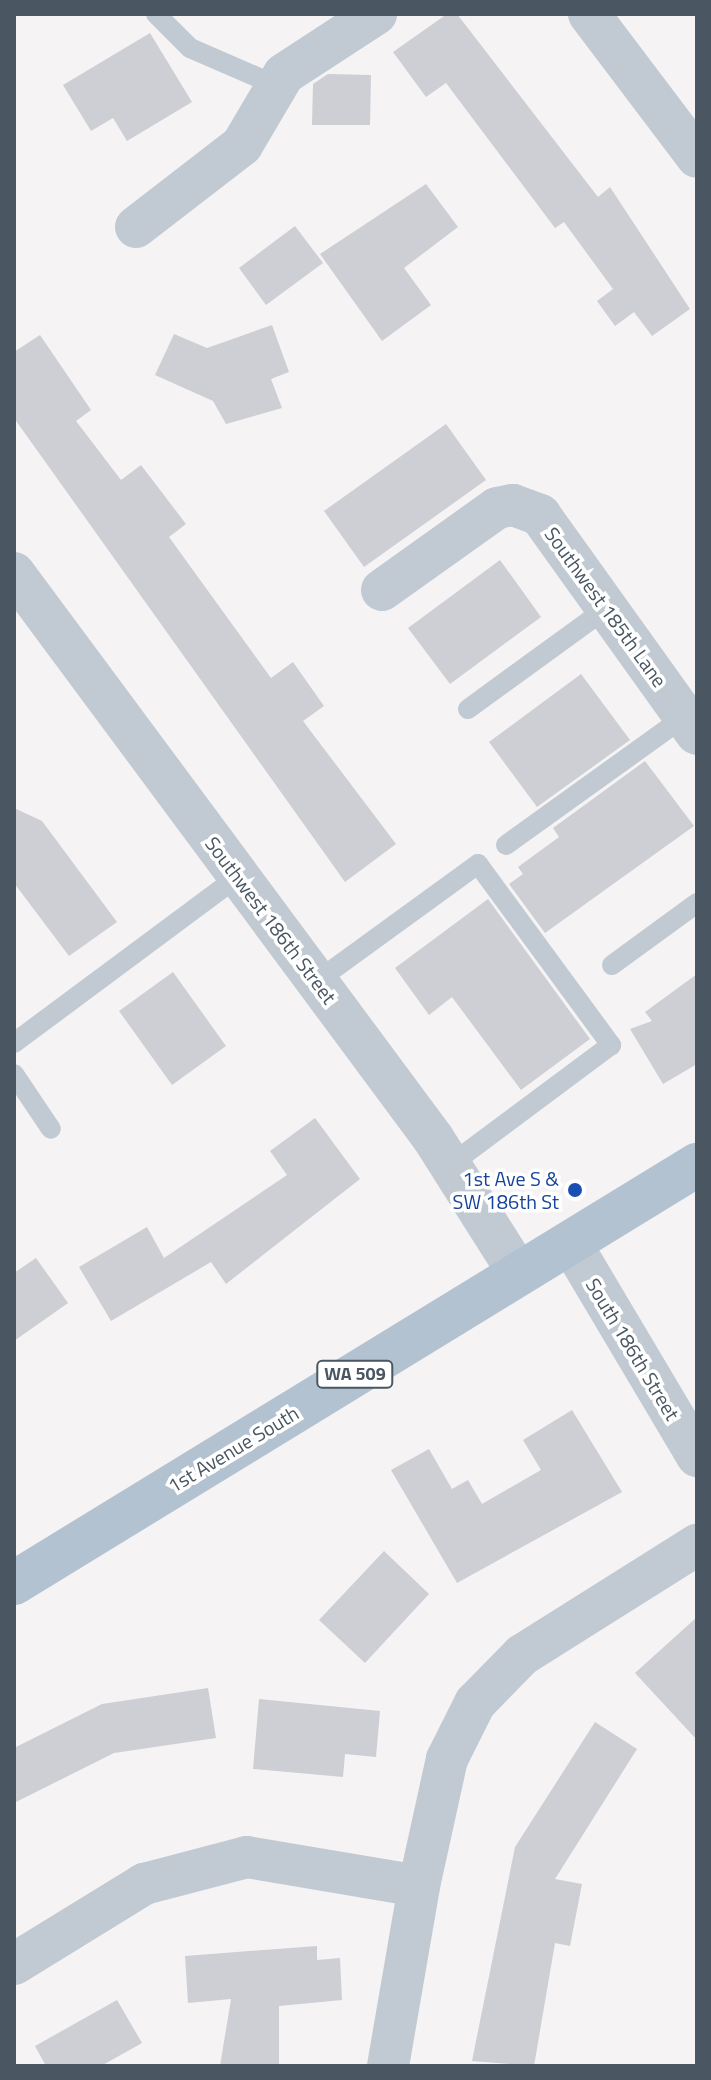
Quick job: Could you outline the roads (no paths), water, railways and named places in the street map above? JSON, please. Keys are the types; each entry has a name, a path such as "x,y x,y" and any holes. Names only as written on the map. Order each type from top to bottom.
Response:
{"main road":[{"name":"1st Avenue South","path":"14,1583 697,1165"}],"street":[{"path":"136,227 242,145 284,74 376,14"},
{"path":"589,14 697,157"},
{"name":"Southwest 185th Lane","path":"382,590 497,508 513,505 540,515 691,726"},
{"name":"Southwest 186th Street","path":"14,573 450,1165 519,1274"},
{"name":"South 186th Street","path":"570,1242 697,1456"},
{"path":"388,2066 419,1886 447,1759 475,1703 522,1655 697,1545"},
{"path":"14,1964 144,1884 210,1864 247,1857 419,1886"}],"lane":[{"path":"156,14 190,48 278,86"},
{"path":"468,709 607,608"},
{"path":"506,845 691,726"},
{"path":"317,981 478,864 611,1045 450,1165"},
{"path":"14,1043 239,876"},
{"path":"612,965 697,903"},
{"path":"14,1074 51,1129"}],"place":[{"name":"1st Ave S & SW 186th St","path":"575,1190"}]}
